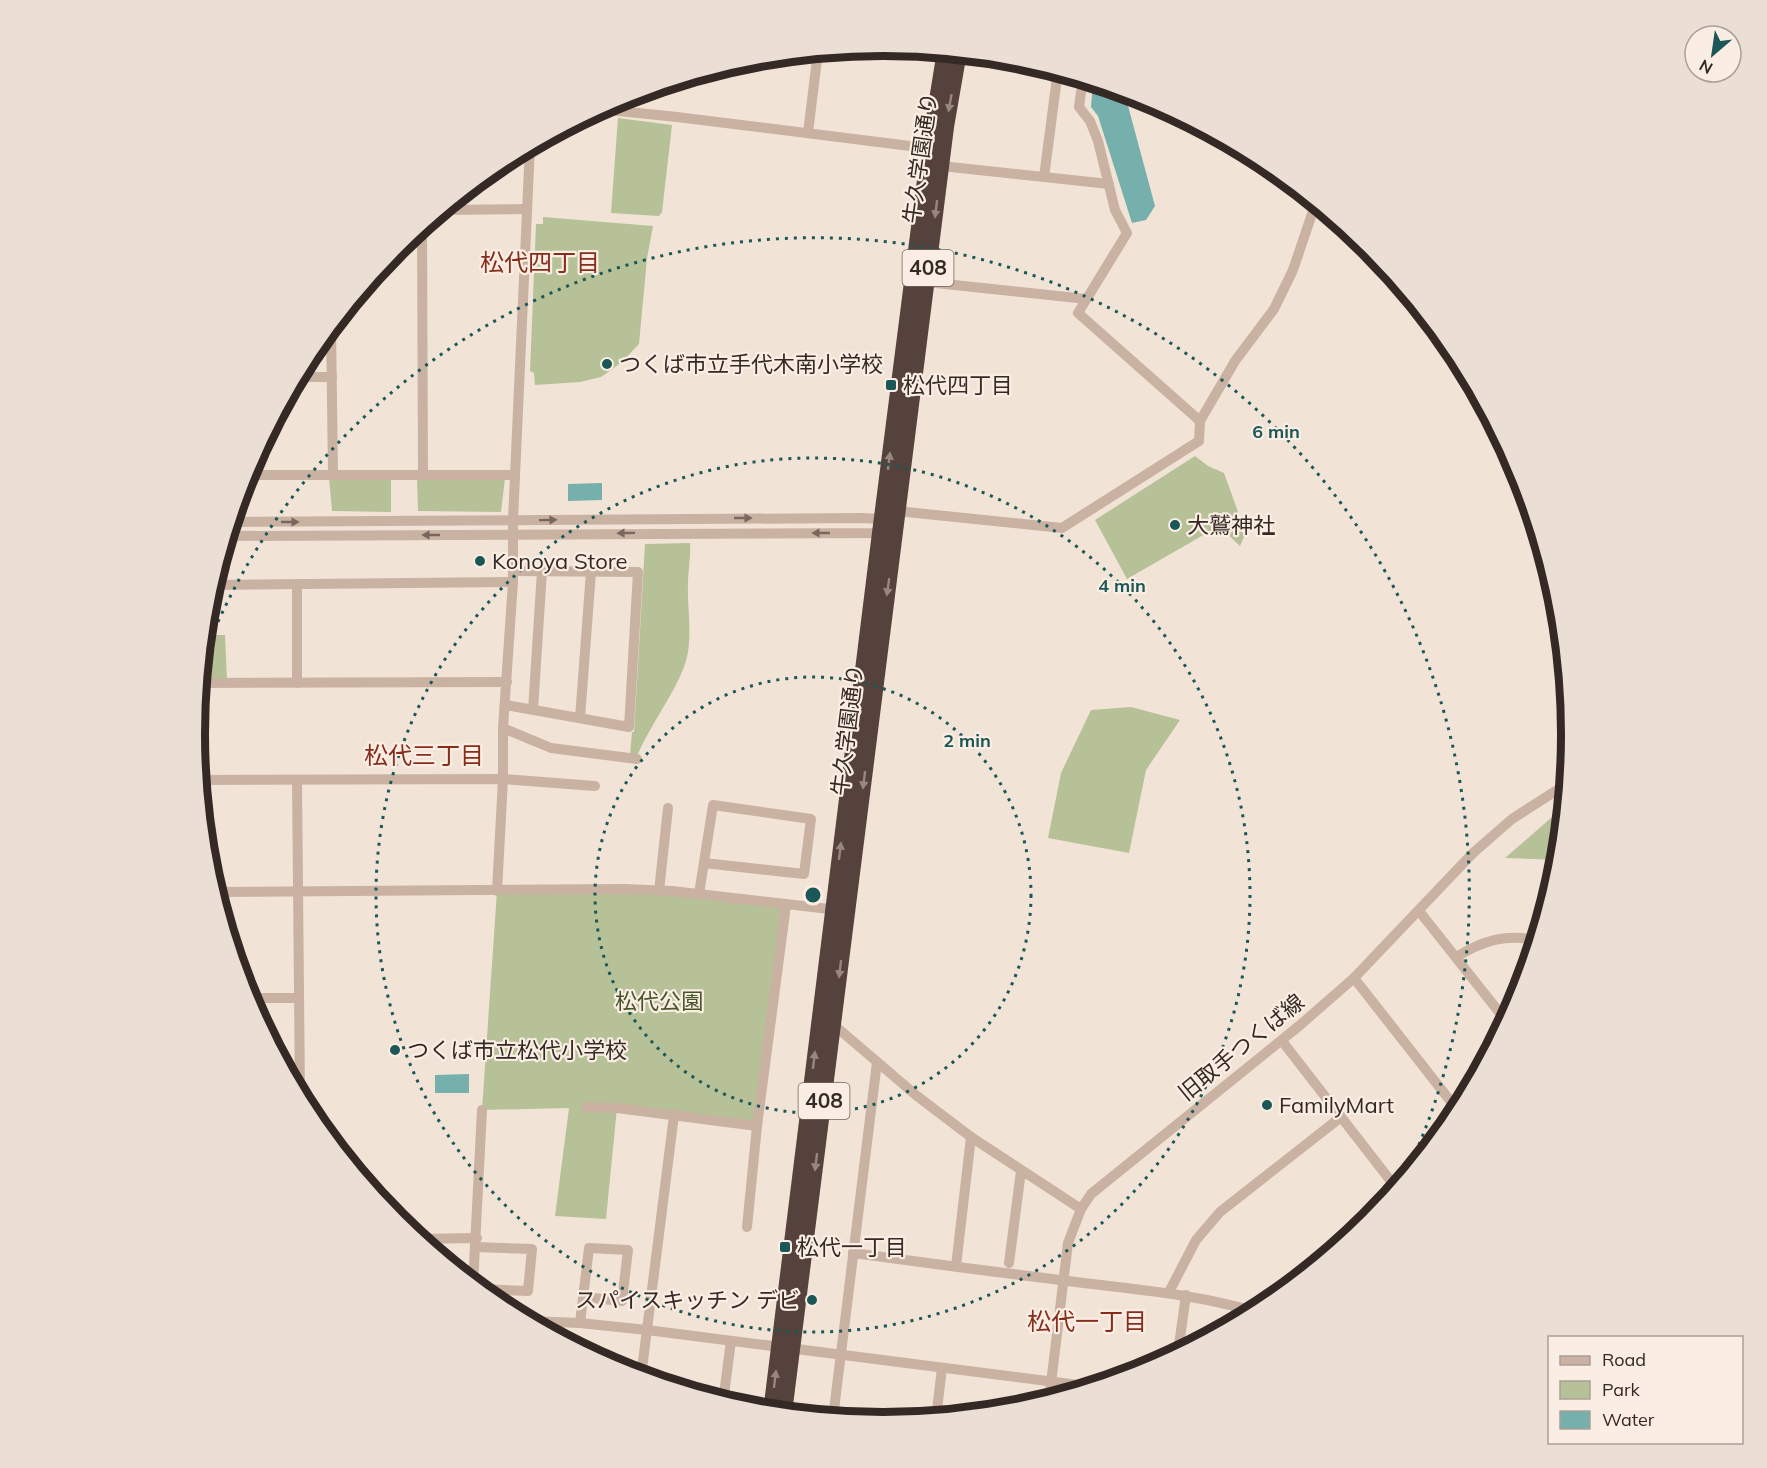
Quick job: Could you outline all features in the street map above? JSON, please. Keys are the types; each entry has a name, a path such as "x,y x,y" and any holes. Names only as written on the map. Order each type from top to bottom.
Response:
{"highway":[{"name":"牛久学園通り","path":"888,523 926,282 944,58"},
{"name":"牛久学園通り","path":"784,1405 786,1348 888,523 938,155 957,60"},
{"name":"牛久学園通り","path":"773,1403 786,1348 834,1025 840,910"}],"street":[{"path":"808,133 817,59"},
{"path":"1044,177 1057,79"},
{"path":"1082,86 1079,107 1090,121 1098,141 1115,210 1127,233 1078,314 1200,421"},
{"path":"615,111 808,133 938,155 1044,177 1109,184"},
{"path":"497,891 503,779 503,728 513,577 513,520 529,155"},
{"path":"453,210 526,209"},
{"path":"239,522 513,520 888,523 1062,528 1199,441 1200,421 1235,361 1274,309 1293,270 1313,210"},
{"path":"422,237 423,475"},
{"path":"926,282 1086,299"},
{"path":"331,340 333,475"},
{"path":"307,377 332,377"},
{"path":"257,475 515,475"},
{"path":"235,536 513,535 888,523"},
{"path":"533,710 542,571"},
{"path":"222,585 297,585 513,577 542,571 638,572 629,727 506,705"},
{"path":"580,718 591,572"},
{"path":"297,585 297,683"},
{"path":"207,683 507,682"},
{"path":"503,728 551,748 637,759"},
{"path":"206,780 503,779 595,786"},
{"path":"297,780 300,1079"},
{"name":"旧取手つくば線","path":"1050,1391 1068,1243 1081,1209 1096,1188 1282,1041 1354,978 1473,853 1512,819 1560,788"},
{"path":"699,894 713,805 811,819 804,874 704,863"},
{"path":"659,891 668,808"},
{"path":"224,892 659,891 840,910"},
{"path":"747,1227 757,1126 786,905"},
{"path":"1419,911 1501,1014"},
{"path":"1456,957 1474,946 1498,938 1530,939"},
{"path":"1354,978 1452,1104"},
{"path":"259,998 298,998"},
{"path":"834,1025 971,1137 1081,1209"},
{"path":"1282,1041 1392,1183"},
{"path":"834,1411 877,1062"},
{"path":"586,1107 617,1108 757,1126"},
{"path":"474,1275 482,1110"},
{"path":"642,1368 674,1115"},
{"path":"1170,1292 1187,1253 1220,1212 1341,1117"},
{"path":"956,1266 971,1137"},
{"path":"1010,1263 1021,1171"},
{"path":"432,1240 532,1249 528,1291 495,1290"},
{"path":"580,1323 589,1248 628,1250 622,1300 584,1297"},
{"path":"853,1253 1170,1292 1243,1309"},
{"path":"1179,1345 1186,1295"},
{"path":"551,1326 580,1323 647,1330 1074,1385"},
{"path":"724,1393 731,1341"},
{"path":"937,1410 942,1368"}],"green space":[{"path":"618,118 672,125 662,212 659,216 611,213"},
{"path":"543,217 653,226 647,258 639,344 622,362 601,377 580,382 535,385 534,373 530,371 536,224 543,224"},
{"path":"1195,456 1208,466 1224,473 1244,537 1240,546 1219,526 1127,579 1095,520"},
{"path":"329,478 391,478 391,512 332,511"},
{"path":"417,478 505,478 501,512 418,511"},
{"path":"690,543 687,657 673,690 637,756 630,755 632,732 634,732 645,544"},
{"path":"213,635 225,635 227,680 207,680"},
{"path":"1131,707 1180,720 1146,770 1129,853 1048,838 1061,773 1091,710"},
{"path":"1557,813 1550,860 1505,858"},
{"name":"松代公園","path":"625,889 786,905 757,1126 617,1108 606,1219 555,1216 569,1108 482,1110 497,891"}],"water":[{"path":"1092,89 1127,101 1155,206 1146,220 1132,223 1098,116 1091,107"},
{"path":"602,483 602,500 568,501 568,484"},
{"path":"469,1074 469,1093 435,1093 435,1075"}],"place":[{"name":"つくば市立手代木南小学校","path":"607,364"},
{"name":"松代四丁目","path":"891,385"},
{"name":"大鷲神社","path":"1175,525"},
{"name":"Konoya Store","path":"480,561"},
{"name":"つくば市立松代小学校","path":"395,1050"},
{"name":"FamilyMart","path":"1267,1105"},
{"name":"松代一丁目","path":"785,1247"},
{"name":"スパイスキッチン デビ","path":"812,1300"}],"district":[{"name":"松代四丁目","path":"540,263"},
{"name":"松代三丁目","path":"424,756"},
{"name":"松代一丁目","path":"1087,1322"}]}
